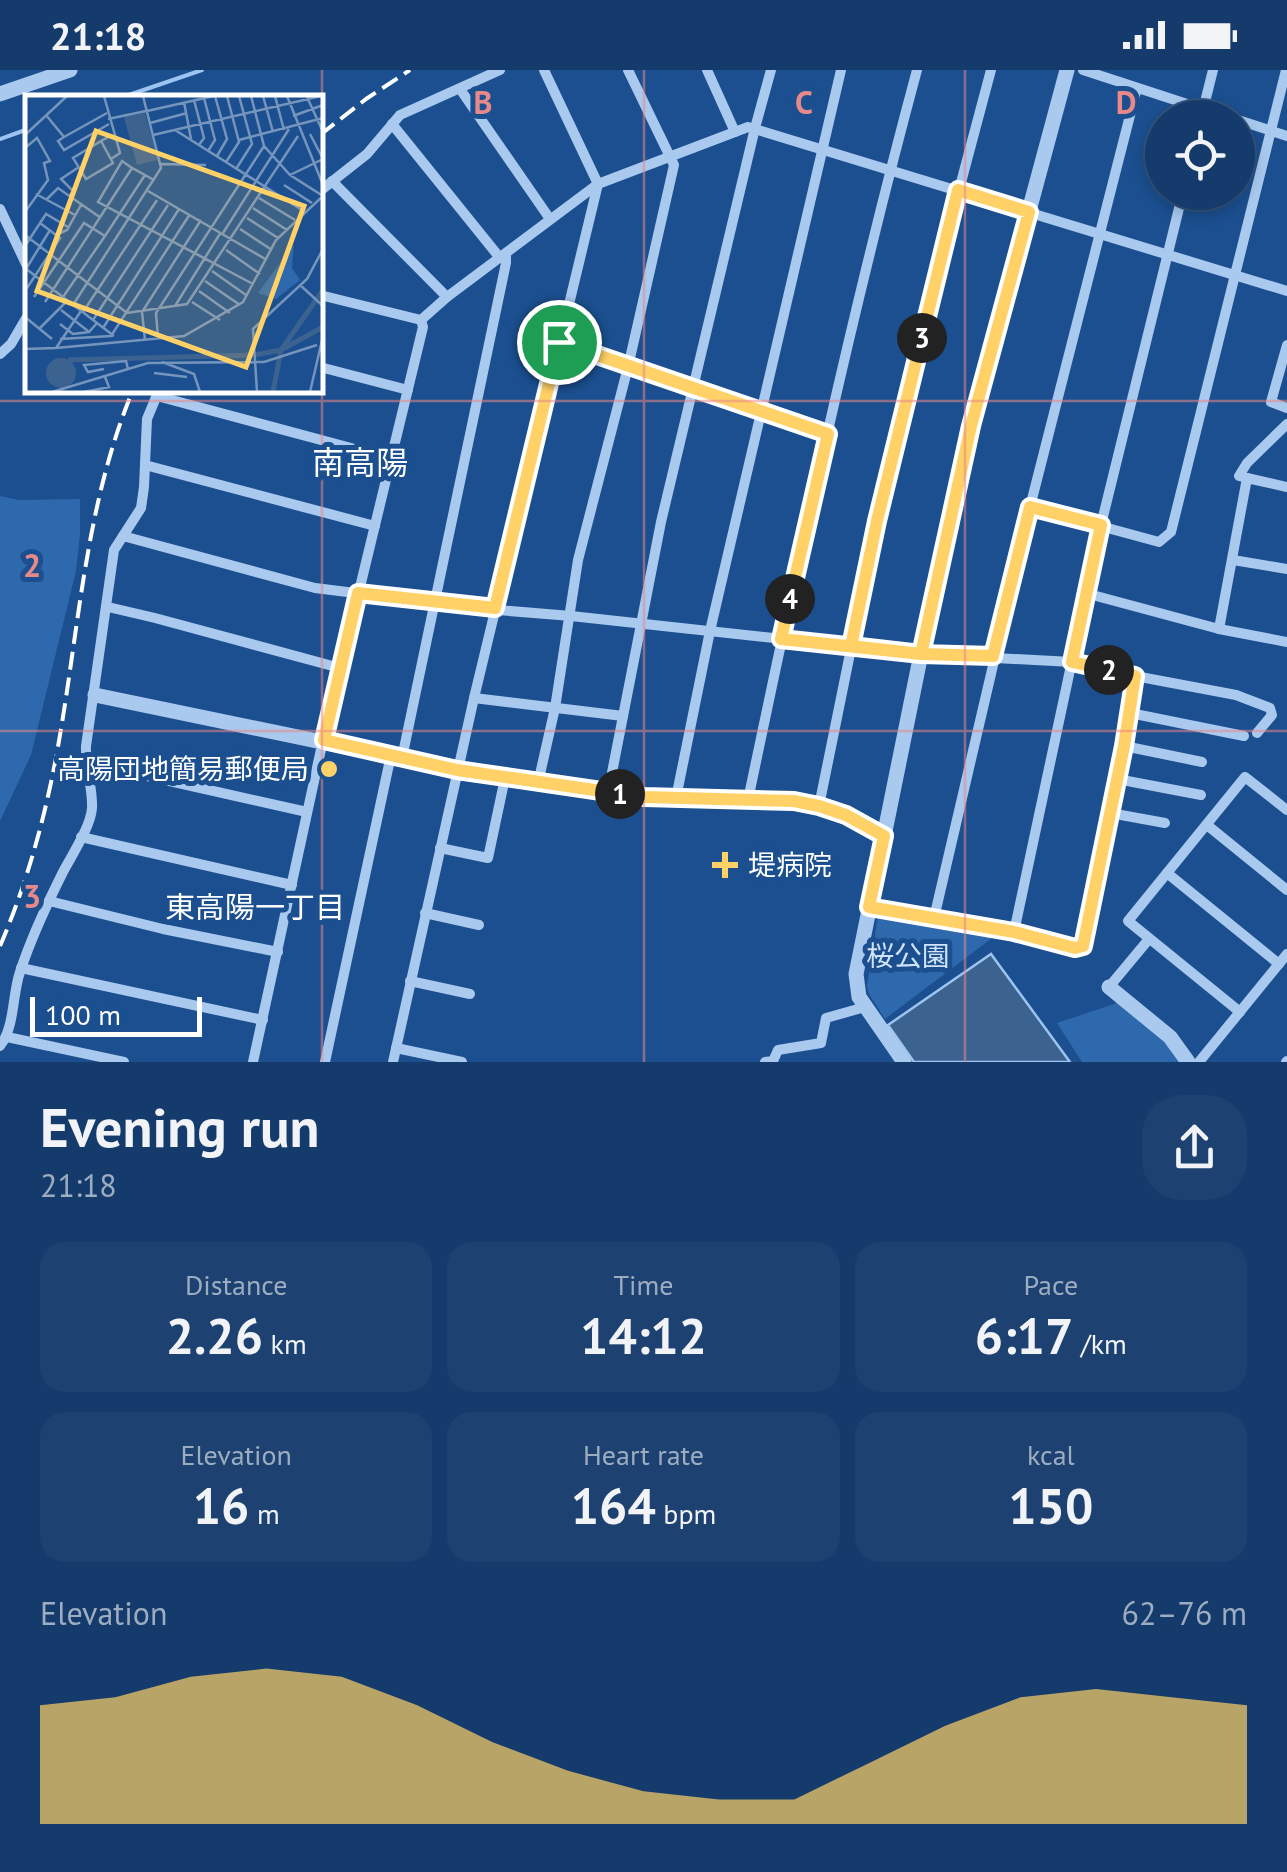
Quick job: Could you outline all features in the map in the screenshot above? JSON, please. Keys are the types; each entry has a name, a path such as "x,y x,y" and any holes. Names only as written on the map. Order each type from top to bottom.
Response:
{"street":[{"path":"0,94 70,70"},
{"path":"322,190 367,154 400,115 500,70"},
{"path":"393,1062 457,770 598,184 544,70"},
{"path":"538,784 556,708 578,560 628,367 674,165 628,70"},
{"path":"707,70 734,132"},
{"path":"608,792 662,522 771,70"},
{"path":"676,798 710,631 841,70"},
{"path":"748,800 828,434 917,70"},
{"path":"819,806 881,504 991,70"},
{"path":"904,1062 865,1007 856,986 856,974 971,426 1067,70"},
{"path":"1082,70 1108,74 1168,100"},
{"path":"1205,100 1213,70"},
{"path":"1030,507 1159,542 1171,532 1286,70"},
{"path":"934,918 993,656 1137,88"},
{"path":"460,89 550,219"},
{"path":"325,1062 435,602 506,263 392,124"},
{"path":"1255,125 1287,136"},
{"path":"421,320 598,184 734,132 755,128 1287,290"},
{"path":"332,181 447,297"},
{"path":"0,209 25,262"},
{"path":"1014,932 1085,594 1179,210"},
{"path":"322,296 421,320"},
{"path":"0,354 25,320"},
{"path":"253,1062 340,668 424,326 421,320"},
{"path":"559,342 828,434"},
{"path":"1287,345 1271,402 1287,408"},
{"path":"322,368 408,390"},
{"path":"124,1062 4,1042 21,968 92,808 85,762 114,550 141,508 147,418 158,393 392,459"},
{"path":"1287,424 1239,476 1287,487"},
{"path":"145,465 375,526"},
{"path":"1219,629 1247,478"},
{"path":"124,536 314,588 921,654 1072,662 1236,694 1270,708 1272,715 1257,733"},
{"path":"1233,560 1287,569"},
{"path":"1085,594 1219,629 1287,642"},
{"path":"108,607 340,668"},
{"path":"869,907 1014,932 1075,948 1083,946 1135,676"},
{"path":"94,694 538,784 676,798 794,801 846,815 884,836"},
{"path":"474,698 623,716"},
{"path":"1130,713 1244,736"},
{"path":"1124,746 1202,762"},
{"path":"85,762 307,812"},
{"path":"1240,1012 1128,921 1245,776 1287,810"},
{"path":"440,848 488,858 505,778"},
{"path":"1118,779 1201,795"},
{"path":"1110,813 1165,823"},
{"path":"1206,825 1287,890"},
{"path":"81,836 292,885"},
{"path":"1167,873 1278,964"},
{"path":"49,901 278,952"},
{"path":"425,913 479,925"},
{"path":"1149,939 1110,987 1170,1037 1188,1062"},
{"path":"1199,1062 1287,954"},
{"path":"21,968 262,1020"},
{"path":"410,980 470,994"},
{"path":"765,1062 773,1061 778,1050 821,1043 826,1018 865,1007"},
{"path":"396,1048 462,1062"}],"green space":[{"path":"0,496 19,500 80,499 80,534 76,571 31,755 0,821"},
{"name":"桜公園","path":"878,916 996,935 885,1019 867,986"},
{"path":"1120,1002 1158,1034 1182,1062 1082,1062 1057,1023"}],"shaded area":[{"path":"991,954 1070,1062 914,1062 888,1025"}],"waterway":[{"path":"129,95 202,70"},
{"path":"0,139 25,130"}],"railway":[{"path":"322,133 410,70"},
{"path":"0,946 45,810 93,528 116,435 132,392"}],"place":[{"name":"高陽団地簡易郵便局","path":"329,769"},
{"name":"堤病院","path":"725,865"}],"district":[{"name":"南高陽","path":"360,463"},
{"name":"東高陽一丁目","path":"255,908"}],"route":[{"path":"559,342 495,608 358,593 324,740 538,784 644,797 794,801 819,806 846,815 884,836 869,907 1014,932 1075,948 1083,946 1135,676 1072,662 1101,525 1030,507 993,656 921,654 851,646 877,521 958,190 1029,212 971,426 921,654 781,639 828,434 559,342"}]}
